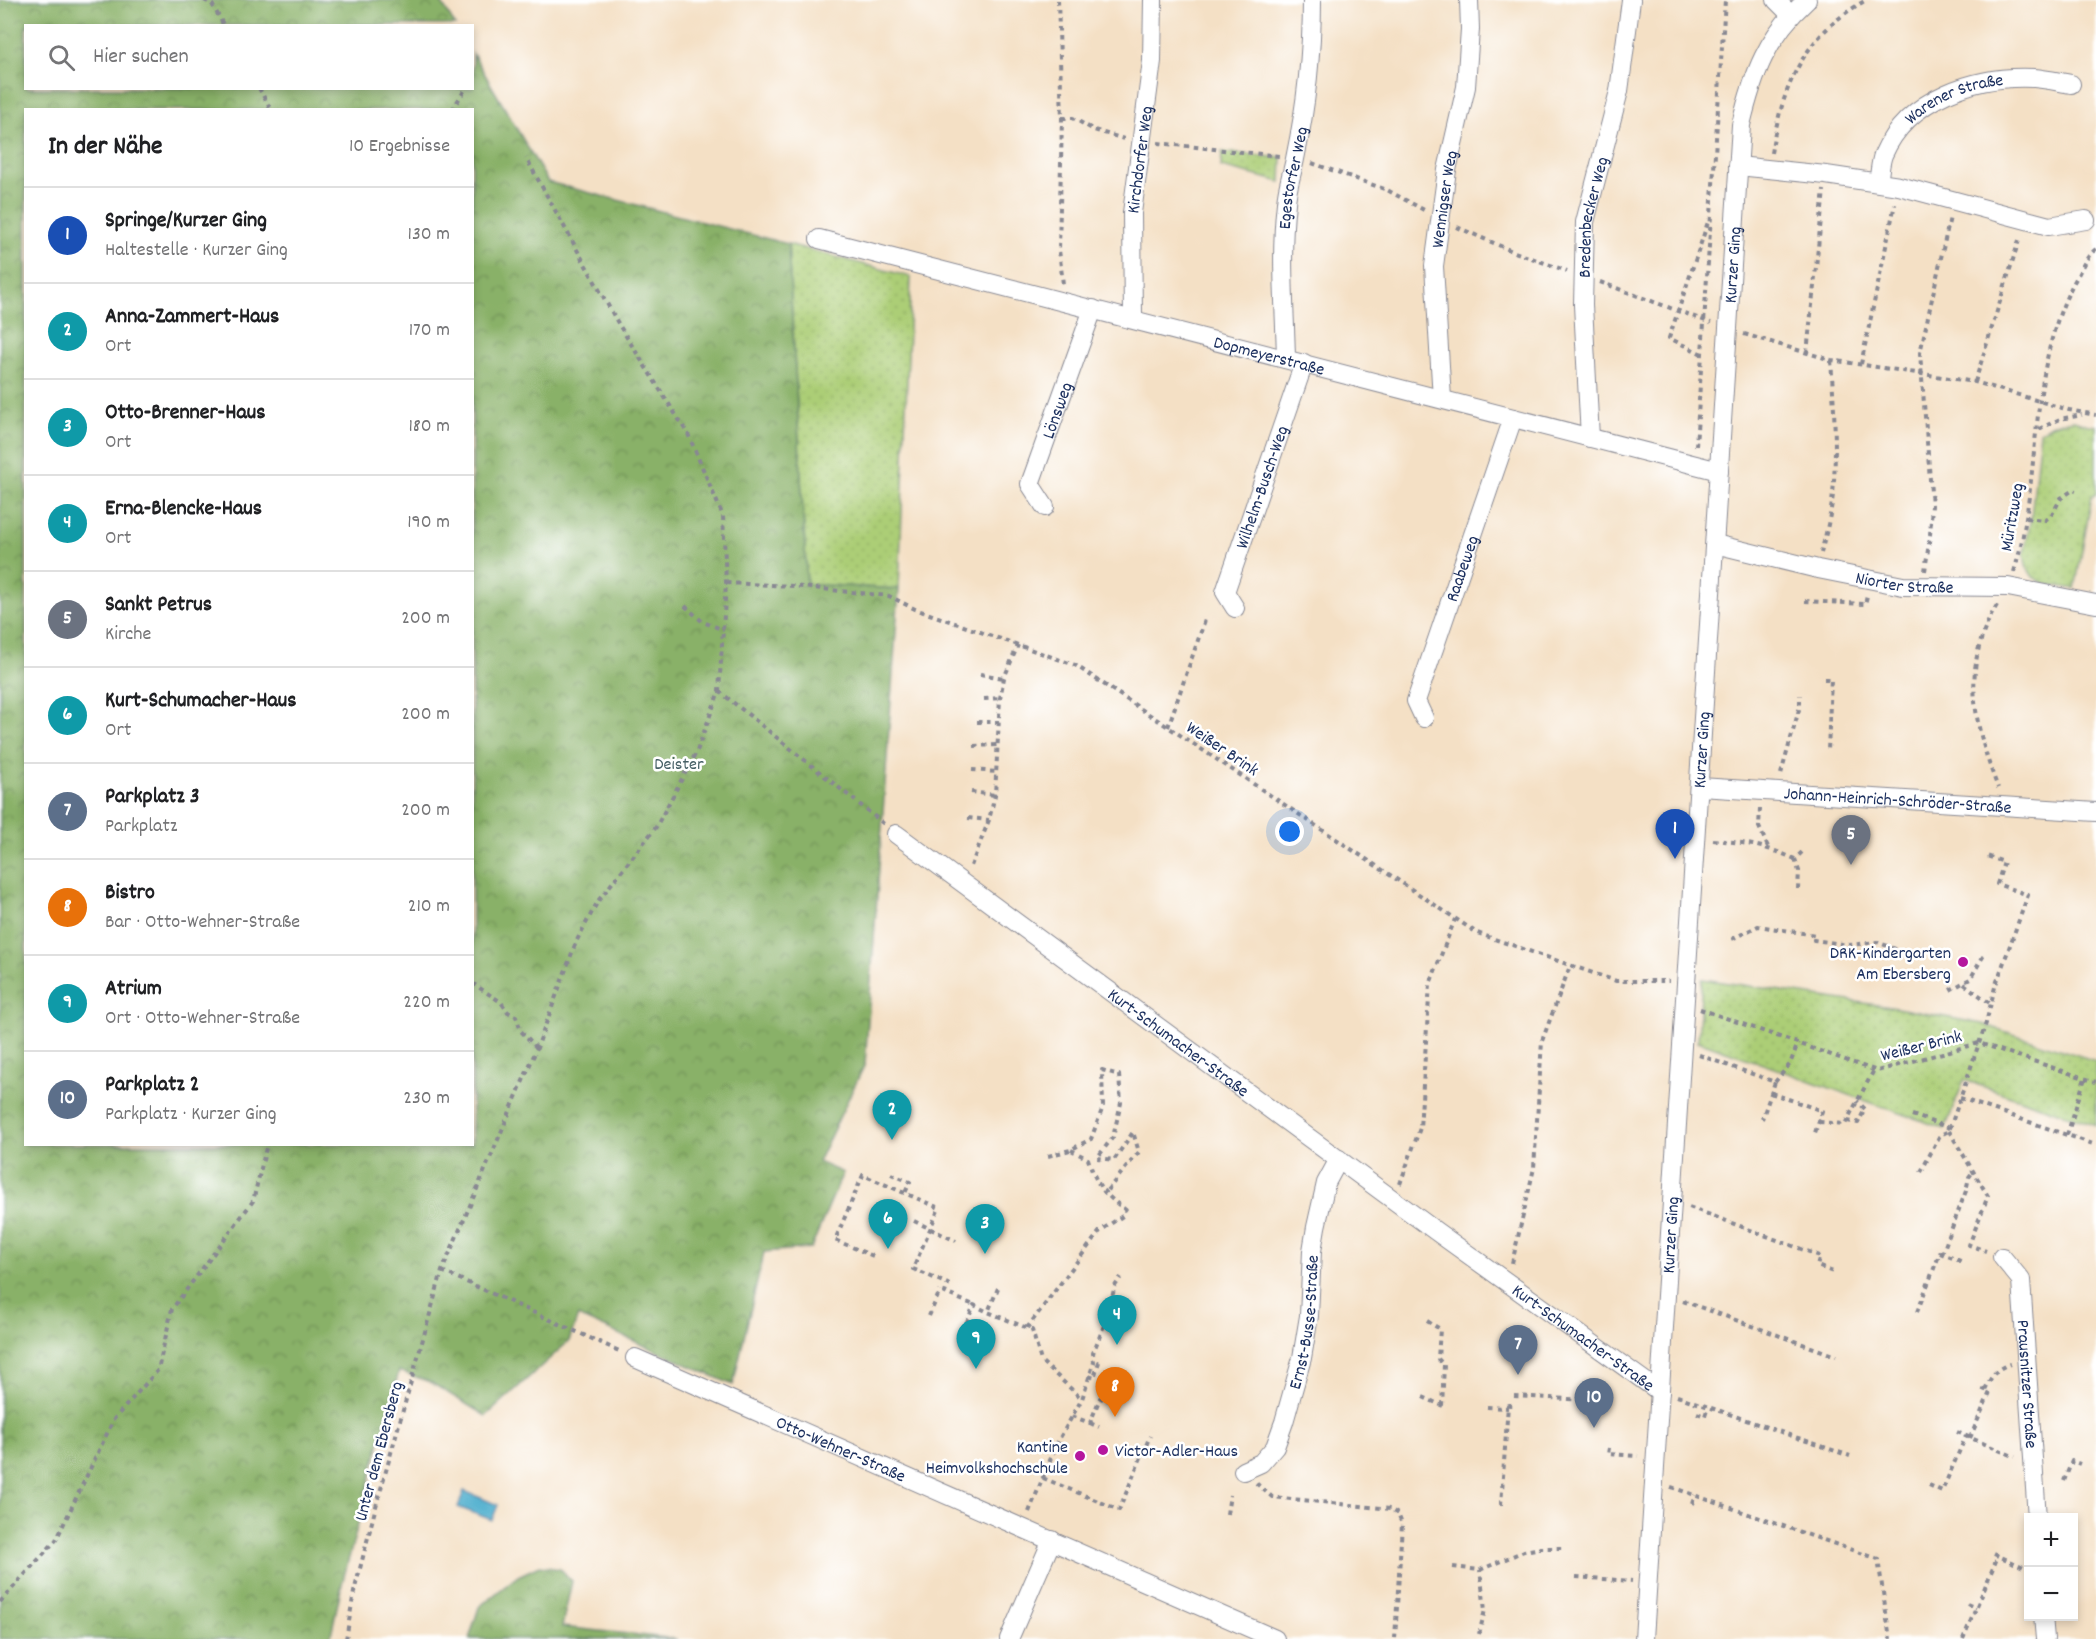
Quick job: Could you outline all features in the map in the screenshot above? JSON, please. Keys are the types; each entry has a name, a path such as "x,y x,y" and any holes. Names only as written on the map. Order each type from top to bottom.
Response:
{"street":[{"name":"Kirchdorfer Weg","path":"1133,319 1132,213 1152,61 1153,0"},
{"name":"Egestorfer Weg","path":"1295,361 1284,232 1286,201 1296,158 1309,70 1312,0"},
{"name":"Wennigser Weg","path":"1442,399 1434,266 1447,170 1466,87 1470,29 1469,0"},
{"name":"Bredenbecker Weg","path":"1590,438 1583,305 1585,222 1619,91 1631,0"},
{"path":"1776,0 1791,15"},
{"name":"Kurzer Ging","path":"1644,1639 1667,1393 1686,981 1741,125 1749,91 1761,60 1791,15 1807,0"},
{"name":"Warener Straße","path":"1878,182 1882,156 1894,135 1939,96 1973,83 2007,78 2036,78 2071,84"},
{"path":"1738,166 1826,175 1899,186 2049,226 2086,220"},
{"name":"Dopmeyerstraße","path":"819,239 1719,471"},
{"name":"Lönsweg","path":"1045,507 1030,484 1093,309"},
{"name":"Wilhelm-Busch-Weg","path":"1235,608 1225,592 1295,361"},
{"name":"Raabeweg","path":"1424,718 1416,701 1513,418"},
{"name":"Niorter Straße","path":"1715,544 1818,569 1903,586 2008,587 2096,604"},
{"name":"Johann-Heinrich-Schröder-Straße","path":"1700,787 2096,812"},
{"name":"Kurt-Schumacher-Straße","path":"896,834 1508,1282 1667,1393"},
{"name":"Ernst-Busse-Straße","path":"1243,1471 1261,1463 1275,1447 1284,1422 1302,1359 1309,1316 1312,1251 1316,1227 1326,1183 1339,1159"},
{"name":"Prausnitzer Straße","path":"2002,1257 2021,1280 2037,1513"},
{"name":"Otto-Wehner-Straße","path":"635,1358 1275,1639"},
{"path":"1010,1639 1052,1540"},
{"path":"2043,1621 2045,1639"},
{"path":"1644,1639 1651,1639"}],"path":[{"path":"204,0 212,4 223,24"},
{"path":"1058,0 1062,118 1059,250 1064,291"},
{"path":"1694,465 1725,0"},
{"path":"1768,169 1777,117 1791,78 1806,53 1825,31 1846,11 1866,0"},
{"path":"260,90 270,108"},
{"path":"453,108 465,90"},
{"path":"1062,118 1073,118 1101,132 1142,142"},
{"name":"Unter dem Ebersberg","path":"346,1639 354,1592 375,1510 442,1271 537,1048 576,942 598,901 656,827 697,751 719,691 726,583 723,516 688,434 618,325 526,158"},
{"path":"1807,353 1826,175"},
{"path":"1861,364 1899,186"},
{"path":"1925,586 1924,567 1932,506 1920,353 1954,200"},
{"path":"1702,354 1668,338 1711,212"},
{"path":"1975,382 2025,219"},
{"name":"Müritzweg","path":"1998,789 1983,748 1975,705 1974,672 1980,644 1992,612 2008,587 2023,542 2040,401 2057,321 2067,294 2089,254 2096,249"},
{"path":"1754,339 1831,360 1975,382 2089,415"},
{"path":"1818,569 1833,496 1835,414 1831,360"},
{"path":"2038,429 2060,419 2096,415"},
{"path":"2026,518 2045,520 2051,516 2061,498 2073,490 2076,491"},
{"path":"1805,601 1865,604 1871,580"},
{"name":"Weißer Brink","path":"726,583 793,586 889,596 915,609 1075,665 1477,933 1616,981 1686,981"},
{"path":"685,606 703,622 724,630"},
{"path":"1168,727 1206,617"},
{"path":"964,884 989,820 995,795 1000,698 1004,678 1018,645"},
{"path":"980,674 1004,678"},
{"path":"1824,679 1831,679 1828,751"},
{"path":"719,691 896,834"},
{"path":"1780,775 1800,706 1800,695"},
{"path":"984,699 1000,698"},
{"path":"977,722 999,722"},
{"path":"974,746 998,746"},
{"path":"972,770 997,772"},
{"path":"971,792 995,795"},
{"path":"1760,803 1760,826 1768,847"},
{"path":"968,818 989,820"},
{"path":"1709,839 1751,843 1768,847 1795,859 1800,871 1798,889"},
{"path":"1795,859 1802,852"},
{"path":"1922,1172 1940,1135 1949,1130 1979,1044 1995,987 2028,895 1997,884 2004,862 1987,856"},
{"path":"1394,1199 1420,1128 1430,984 1455,919"},
{"path":"1732,939 1758,927 1815,935 1814,939 1849,945 1877,942 1898,950"},
{"path":"1950,990 1964,984 1977,970 1984,955"},
{"name":"Kurt-Schumacher-Straße","path":"1508,1282 1534,1168 1542,1041 1570,966"},
{"path":"474,984 501,1002 508,1012 516,1016 521,1031 537,1048"},
{"path":"1964,984 1991,1004"},
{"name":"Weißer Brink","path":"1685,1004 1877,1071 1979,1044 2096,1082"},
{"path":"1762,1119 1775,1082 1790,1064 1798,1043"},
{"path":"1695,1053 1775,1082"},
{"path":"1048,1156 1070,1150 1091,1138 1103,1107 1102,1070 1119,1075 1121,1103 1113,1137 1097,1158 1114,1160 1133,1132 1139,1152 1104,1194"},
{"path":"1819,1122 1845,1124 1874,1070"},
{"path":"2067,1135 2085,1078"},
{"path":"1771,1093 1822,1111 1814,1136"},
{"path":"1960,1098 2096,1145"},
{"path":"1847,1121 1858,1123 1865,1109 1857,1101"},
{"path":"1912,1115 1949,1130 1972,1173 1988,1196 1969,1245 2002,1257"},
{"path":"0,1602 56,1540 114,1419 158,1370 172,1310 253,1201 267,1146"},
{"path":"1027,1328 1100,1231 1125,1213 1104,1194 1095,1179 1088,1159 1070,1150"},
{"path":"1917,1312 1940,1253 1942,1254 1972,1173"},
{"path":"891,1174 910,1182 905,1193"},
{"path":"873,1256 835,1240 863,1175 939,1208 913,1269 948,1284 945,1293"},
{"path":"1685,1206 1820,1256 1817,1266 1833,1272"},
{"path":"914,1221 956,1241"},
{"path":"1942,1254 1963,1262"},
{"path":"442,1271 635,1358"},
{"path":"1023,1528 1057,1443 1082,1399 1114,1286 1120,1277"},
{"path":"988,1312 998,1288"},
{"path":"929,1316 938,1290 1032,1330 1041,1361 1082,1399"},
{"path":"1679,1299 1703,1311 1836,1356"},
{"path":"963,1331 974,1305"},
{"path":"1423,1397 1443,1406 1444,1365 1438,1359 1440,1329 1427,1321"},
{"path":"1089,1376 1094,1378 1099,1362 1101,1362"},
{"path":"1929,1485 1942,1491 1990,1392 1983,1389 1995,1372 2013,1363"},
{"path":"1667,1393 1850,1456"},
{"path":"1514,1396 1585,1401"},
{"path":"1090,1423 1100,1398 1108,1401"},
{"path":"1501,1505 1508,1405 1513,1405"},
{"path":"1487,1407 1508,1408"},
{"path":"1697,1413 1705,1416 1708,1407"},
{"path":"1072,1416 1099,1427"},
{"path":"1957,1432 2020,1459"},
{"path":"1043,1478 1119,1510 1150,1436"},
{"path":"1057,1443 1066,1447"},
{"path":"1609,1448 1608,1454 1641,1456"},
{"path":"2064,1481 2072,1461 2080,1464"},
{"path":"1243,1471 1272,1497 1390,1509 1398,1514 1402,1524 1395,1639"},
{"path":"1665,1485 1878,1559 1890,1639"},
{"path":"1227,1514 1230,1495"},
{"path":"1692,1504 1695,1495"},
{"path":"1452,1567 1480,1570 1524,1551 1564,1548"},
{"path":"1963,1639 1996,1555 2024,1567"},
{"path":"1479,1634 1479,1627 1485,1612 1480,1570"},
{"path":"1576,1577 1633,1581"},
{"path":"1967,1604 1976,1608"}],"green space":[{"name":"Deister","path":"0,0 440,0 454,24 24,24 24,90 474,90 474,56 548,182 788,244 807,584 899,589 865,1064 818,1162 843,1173 811,1248 764,1252 733,1385 578,1316 569,1341 486,1416 430,1382 399,1371 342,1584 330,1639 0,1639"},
{"path":"1222,152 1282,158 1281,182 1221,167"},
{"path":"788,244 911,277 899,589 807,585"},
{"path":"2074,420 2096,425 2096,494 2092,496 2075,589 2045,584 2033,577 2026,566 2024,553 2031,518 2040,432 2060,422"},
{"path":"1702,979 1897,1008 1982,1024 2096,1061 2096,1125 1964,1080 1945,1129 1698,1041"},
{"path":"539,1566 560,1569 572,1581 562,1627 677,1639 469,1639 479,1607 518,1576"}],"water":[{"path":"464,1491 498,1505 492,1520 458,1507"}],"place":[{"name":"Springe/Kurzer Ging","path":"1675,859"},
{"name":"Sankt Petrus","path":"1851,865"},
{"name":"DRK-Kindergarten Am Ebersberg","path":"1963,962"},
{"name":"Anna-Zammert-Haus","path":"892,1140"},
{"name":"Kurt-Schumacher-Haus","path":"888,1249"},
{"name":"Otto-Brenner-Haus","path":"985,1254"},
{"name":"Erna-Blencke-Haus","path":"1117,1345"},
{"name":"Atrium","path":"976,1369"},
{"name":"Parkplatz 3","path":"1518,1375"},
{"name":"Bistro","path":"1115,1417"},
{"name":"Parkplatz 2","path":"1594,1428"},
{"name":"Victor-Adler-Haus","path":"1103,1450"},
{"name":"Kantine Heimvolkshochschule","path":"1080,1456"}]}
